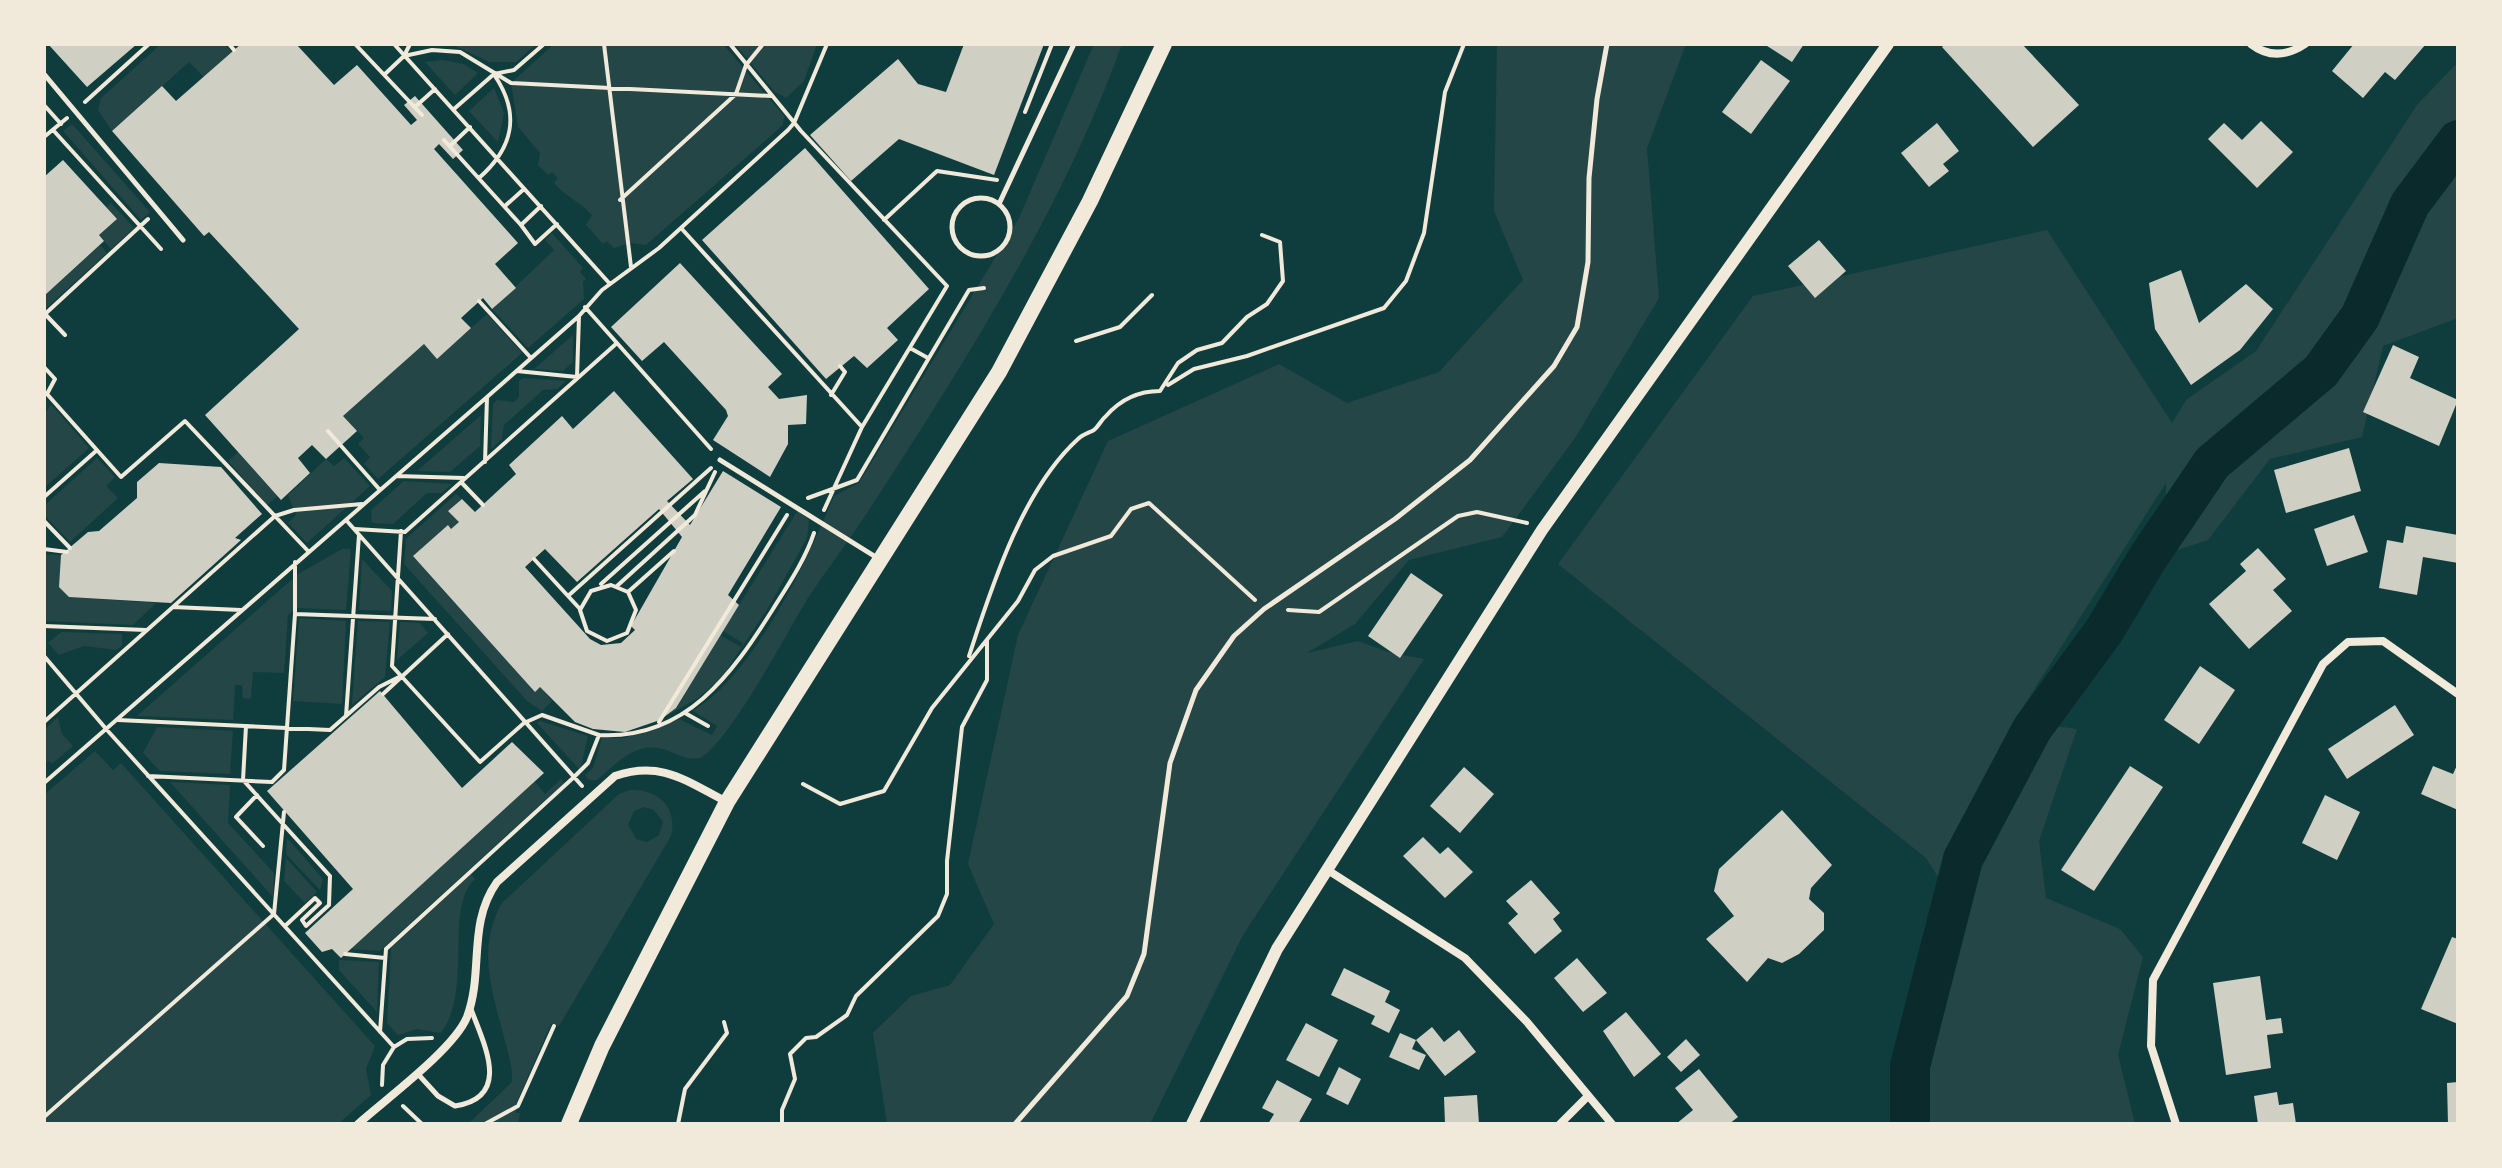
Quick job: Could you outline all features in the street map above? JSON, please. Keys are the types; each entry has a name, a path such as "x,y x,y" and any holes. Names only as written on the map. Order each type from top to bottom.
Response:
{"main road":[{"path":"569,1124 602,1046 727,802 999,372 1090,201 1164,44"}],"street":[{"path":"1192,1124 1277,949 1325,868 1542,530 1888,44"},
{"path":"2251,44 2262,52 2290,54 2305,44"},
{"path":"2176,1124 2151,1046 2153,980 2323,664 2348,642 2383,641 2458,694"},
{"path":"358,1124 455,1036 470,1006 476,937 485,899 516,863 592,796 615,776 636,769 654,769 679,777 727,802"},
{"path":"1325,868 1465,958 1527,1022 1612,1124"},
{"path":"1560,1124 1588,1096"}],"lane":[{"path":"999,204 1074,44"},
{"path":"1015,1124 1127,996 1144,954 1170,763 1196,690 1234,636 1264,609 1395,519 1470,460 1554,366 1577,327 1588,262 1589,178 1597,99 1607,44"},
{"path":"44,74 183,240"},
{"path":"976,199 999,204 1010,225 1006,243 991,255 981,256 963,250 957,244 952,225 960,208 976,199"},
{"path":"720,460 794,503 881,560"},
{"path":"416,1072 438,1096 455,1106 465,1104 484,1089 492,1064 470,1006"}],"path":[{"path":"93,95 149,44"},
{"path":"229,44 234,50"},
{"path":"355,44 422,115"},
{"path":"363,50 369,44"},
{"path":"394,44 610,284"},
{"path":"385,74 404,56 410,44"},
{"path":"454,110 494,74 514,70 544,44"},
{"path":"604,44 620,200 631,267"},
{"path":"401,531 392,666 480,762 524,723 542,715 599,735 624,735 685,713 722,684 745,653 796,569 862,427 947,286 794,123 730,44"},
{"path":"620,200 736,94 746,65 763,44"},
{"path":"44,783 579,316 610,284 680,228 794,123 827,44"},
{"path":"1019,126 1052,44"},
{"path":"969,659 1009,538 1053,469 1079,437 1096,429 1106,415 1128,398 1143,391 1160,391 1194,369 1286,343 1384,308 1406,281 1424,233 1445,92 1464,44"},
{"path":"404,56 440,47 470,56 511,83 772,96"},
{"path":"479,178 499,160 511,117 506,96 494,74"},
{"path":"415,107 435,89"},
{"path":"44,105 61,124"},
{"path":"450,146 470,127"},
{"path":"53,130 161,249"},
{"path":"444,140 505,206 535,244 557,224"},
{"path":"884,220 937,171 997,180 1003,167"},
{"path":"505,206 524,188"},
{"path":"521,225 541,206"},
{"path":"65,335 45,314 159,209"},
{"path":"680,228 862,427"},
{"path":"1165,387 1178,363 1197,350 1222,343 1247,317 1267,304 1283,281 1280,242 1262,235"},
{"path":"658,724 794,503 857,480 969,290 984,288"},
{"path":"1076,341 1120,327 1152,295"},
{"path":"479,301 531,358"},
{"path":"585,307 720,460"},
{"path":"577,377 579,316"},
{"path":"354,529 405,532 617,343"},
{"path":"910,348 928,358"},
{"path":"831,395 845,372 840,366"},
{"path":"44,367 55,379 46,397 121,477 185,421 309,553"},
{"path":"516,371 577,377"},
{"path":"485,462 487,397"},
{"path":"328,431 380,490"},
{"path":"44,497 97,450"},
{"path":"568,596 720,460"},
{"path":"617,586 689,519 720,460"},
{"path":"395,476 464,480 483,505"},
{"path":"693,485 701,495"},
{"path":"580,609 588,593 706,489"},
{"path":"683,493 692,503"},
{"path":"803,784 840,804 884,791 932,708 1018,601 1035,570 1053,556 1111,536 1131,509 1149,503 1264,609 1319,612 1458,516 1477,512 1519,520 1542,530"},
{"path":"44,722 275,516 294,510 364,504"},
{"path":"682,511 689,519"},
{"path":"346,520 592,796"},
{"path":"44,521 68,550 44,549"},
{"path":"643,529 652,539"},
{"path":"661,530 669,538"},
{"path":"346,716 359,534"},
{"path":"625,545 634,555"},
{"path":"628,592 674,551"},
{"path":"534,559 580,609 589,633 601,640 618,639 631,630 627,628 636,610 628,592 617,586 597,587"},
{"path":"148,776 272,782 284,770 298,574 295,562"},
{"path":"624,563 632,572"},
{"path":"641,564 649,572"},
{"path":"173,607 241,610"},
{"path":"295,614 435,619"},
{"path":"44,626 146,630"},
{"path":"383,694 448,634"},
{"path":"782,1124 782,1110 795,1079 790,1054 806,1038 816,1037 847,1015 856,996 938,916 947,894 947,861 962,727 987,680 987,638"},
{"path":"44,656 148,776 394,1047"},
{"path":"118,720 330,730 379,687 401,676"},
{"path":"685,713 708,726"},
{"path":"246,726 243,780 330,876 329,905 306,926 302,920 320,903 315,898 285,926"},
{"path":"380,1032 386,949 588,763 599,735"},
{"path":"257,795 236,817 263,846"},
{"path":"44,1117 274,914 284,812"},
{"path":"345,954 385,958"},
{"path":"678,1124 685,1089 727,1033 724,1022"},
{"path":"485,1124 518,1106 554,1026"},
{"path":"382,1085 383,1065 394,1047 407,1039 433,1039"},
{"path":"400,1103 422,1124"}],"shaded area":[{"path":"161,44 224,44 232,52 204,77 189,62 112,131 98,110 101,98"},
{"path":"450,44 536,44 516,62 490,62"},
{"path":"554,44 723,44 784,116 783,125 646,245 630,243 614,248 607,241 603,244 586,225 592,215 554,183 558,178 552,172 548,175 538,165 540,153 518,127 511,83"},
{"path":"735,44 817,44 804,81 786,98 774,91"},
{"path":"1094,44 1122,44 1071,166 1040,226 939,401 808,598 742,709 712,748 700,758 648,748 630,754 597,780 589,780 585,775 593,768 602,738 624,738 679,719 712,735 717,726 693,711 737,671 757,644 794,583 834,496 859,483 1019,218"},
{"path":"1497,44 1686,44 1647,148 1659,298 1575,438 1502,537 1409,560 1355,624 1307,653 1358,641 1391,653 1424,659 1243,935 1150,1124 887,1124 873,1033 911,996 950,985 994,924 968,864 1018,635 1108,441 1279,364 1347,403 1439,372 1523,280 1494,211"},
{"path":"443,60 464,64 478,73 455,95 425,62"},
{"path":"2458,62 2458,318 2383,346 2362,437 2270,459 2208,540 2165,554 2166,483 2014,721 2077,729 2039,841 2046,898 2120,929 2143,957 2118,1055 2135,1124 1887,1124 1919,1102 1960,912 1926,858 1558,564 1753,296 2047,230 2172,423 2186,400 2256,351 2417,105"},
{"path":"494,88 504,113 498,142 469,111"},
{"path":"72,124 150,212 141,220 63,131"},
{"path":"111,203 134,228 111,249 99,235 116,220 106,208"},
{"path":"552,233 583,268 580,272 586,279 583,282 584,299 528,348 492,309 554,250 545,240"},
{"path":"100,245 107,253 44,310 44,296"},
{"path":"487,314 522,353 378,479 364,464 370,457 358,444 364,438 343,416 424,344 437,358"},
{"path":"573,335 573,362 563,371 534,369"},
{"path":"523,378 566,381 557,389 543,390 504,425 502,439 491,449 493,404 497,400 514,402 519,397 519,381"},
{"path":"51,404 89,448 44,488 44,415"},
{"path":"481,415 480,446 450,472 417,471"},
{"path":"238,452 278,496 267,505 228,461"},
{"path":"97,458 115,477 106,486 118,498 70,542 44,515 44,506"},
{"path":"344,458 370,486 307,543 288,523 296,515 288,495 326,459 334,466"},
{"path":"404,481 452,484 442,493 427,493 393,524 372,523 371,510"},
{"path":"456,494 462,499 449,511 459,522 451,529 448,525 413,556 534,691 540,687 552,701 542,711 527,701 404,564 406,539"},
{"path":"798,510 809,520 807,538 768,608 722,677 698,698 663,718 720,635 741,647 743,643 723,631"},
{"path":"342,549 351,549 346,610 297,608 288,615 284,673 253,672 251,699 243,698 242,685 235,685 233,720 137,716 298,574"},
{"path":"44,554 61,555 60,586 69,597 156,603 133,625 44,621"},
{"path":"362,559 392,591 391,611 359,610"},
{"path":"299,618 346,621 342,704 293,701"},
{"path":"358,621 390,622 385,677 352,705"},
{"path":"400,622 420,623 428,633 397,660"},
{"path":"61,632 122,634 122,646 116,650 84,646 59,655 48,643"},
{"path":"58,717 62,734 73,746 52,764 48,760 44,764 44,730"},
{"path":"540,721 588,736 580,770 537,723"},
{"path":"157,727 233,731 230,774 160,771 143,753"},
{"path":"95,751 113,770 121,763 375,1046 366,1069 371,1095 338,1124 44,1124 44,795"},
{"path":"561,779 564,783 380,951 351,949 534,781 545,794"},
{"path":"170,782 230,785 228,823 274,873 273,897"},
{"path":"640,790 657,796 671,816 671,836 559,1026 551,1024 515,1106 516,1113 520,1113 518,1124 468,1124 512,1082 488,956 494,921 502,903 619,794","holes":["644,807 654,810 663,822 659,835 647,842 636,839 628,825 634,811"]},
{"path":"287,838 323,879 320,890 286,854"},
{"path":"286,858 317,892 305,903 284,881"},
{"path":"471,874 475,879 466,893 461,910 456,994 451,1015 441,1033 417,1029 398,1035 387,1023 391,948"},
{"path":"339,960 379,962 377,1012 339,970"}],"building":[{"path":"48,44 137,44 87,87"},
{"path":"241,44 296,44 334,85 357,65 411,125 417,120 404,105 415,96 463,150 453,159 439,144 434,149 518,243 495,264 516,288 492,309 483,298 461,318 471,328 437,359 424,344 343,416 357,431 326,459 312,445 298,458 310,473 281,500 205,415 299,329 209,232 204,236 112,131 162,86 176,101"},
{"path":"964,44 1044,44 994,175 899,139 851,181 810,135 898,59 918,84 946,92"},
{"path":"1764,44 1804,44 1792,62"},
{"path":"1945,44 2022,44 2079,105 2033,147 1942,47"},
{"path":"2354,44 2426,44 2395,80 2385,72 2363,98 2332,71"},
{"path":"1761,60 1790,81 1751,134 1722,112"},
{"path":"2261,121 2293,152 2257,188 2208,139 2224,123 2242,140"},
{"path":"1937,123 1959,151 1943,164 1949,171 1929,187 1901,153"},
{"path":"805,148 929,289 887,328 898,340 867,368 854,356 826,379 702,240"},
{"path":"63,160 117,219 99,235 104,241 44,296 44,177"},
{"path":"1819,240 1846,271 1815,298 1788,266"},
{"path":"680,263 782,374 768,387 779,399 807,395 806,424 788,425 788,444 770,477 713,440 728,416 726,410 664,342 642,361 611,327"},
{"path":"2181,270 2199,323 2246,284 2273,309 2240,350 2191,385 2155,329 2149,283"},
{"path":"2393,345 2419,357 2410,378 2458,400 2439,446 2363,412"},
{"path":"614,391 693,479 667,501 690,525 723,471 781,507 728,595 739,605 676,708 660,720 625,732 593,729 575,722 540,687 535,692 413,556 448,525 451,529 459,522 448,511 462,499 475,512 516,474 509,465 562,416 573,429","holes":["659,509 682,537 631,626 635,630 621,643 601,645 590,639 525,567 545,549 577,582"]},
{"path":"2349,448 2361,491 2286,513 2274,470"},
{"path":"159,463 221,467 262,514 235,538 241,540 171,603 69,597 59,587 61,555 88,532 99,531 137,498 137,482"},
{"path":"2354,515 2368,552 2327,566 2314,529"},
{"path":"2406,526 2458,535 2458,563 2423,557 2417,595 2379,588 2387,540 2403,543"},
{"path":"2258,548 2286,579 2273,590 2292,611 2249,649 2209,604 2246,571 2240,564"},
{"path":"1411,573 1443,595 1400,658 1368,636"},
{"path":"2200,666 2235,690 2199,744 2164,720"},
{"path":"380,691 462,788 512,742 544,773 341,958 332,949 322,952 305,933 353,889 267,791"},
{"path":"2395,705 2414,735 2347,779 2328,749"},
{"path":"2458,763 2458,810 2421,794 2433,766 2453,774"},
{"path":"2130,766 2163,787 2094,891 2061,870"},
{"path":"1464,767 1494,794 1460,833 1430,806"},
{"path":"2325,795 2360,812 2337,860 2302,843"},
{"path":"1782,810 1832,865 1811,888 1809,899 1824,913 1824,930 1799,954 1782,963 1768,958 1747,982 1706,939 1734,916 1714,891 1719,869"},
{"path":"1423,837 1440,854 1448,847 1473,872 1445,898 1403,856"},
{"path":"1531,880 1560,913 1553,919 1562,931 1535,954 1508,923 1518,914 1506,901"},
{"path":"2452,937 2458,939 2458,1024 2421,1009"},
{"path":"1577,958 1607,993 1583,1012 1554,978"},
{"path":"1344,968 1390,991 1385,1002 1400,1010 1389,1033 1371,1024 1375,1016 1331,995"},
{"path":"2260,976 2266,1020 2281,1018 2283,1033 2267,1035 2271,1068 2226,1075 2213,983"},
{"path":"1626,1012 1661,1054 1634,1077 1603,1031"},
{"path":"1306,1023 1338,1040 1319,1077 1286,1060"},
{"path":"1432,1027 1444,1042 1459,1030 1476,1052 1445,1076 1416,1040"},
{"path":"1400,1033 1416,1040 1412,1049 1426,1055 1419,1070 1389,1057"},
{"path":"1686,1039 1700,1055 1681,1072 1667,1057"},
{"path":"1339,1067 1361,1079 1348,1105 1326,1094"},
{"path":"1699,1069 1738,1117 1729,1124 1676,1124 1693,1110 1675,1088"},
{"path":"1277,1080 1312,1099 1298,1124 1268,1124 1274,1114 1262,1108"},
{"path":"2458,1082 2458,1124 2448,1124 2447,1083"},
{"path":"2277,1092 2279,1105 2293,1103 2296,1124 2258,1124 2254,1096"},
{"path":"1477,1095 1479,1124 1445,1124 1444,1097"}],"waterway":[{"path":"1910,1124 1910,1066 1963,859 2032,729 2104,631 2147,559 2212,463 2321,371 2360,317 2410,204 2458,140"}]}
